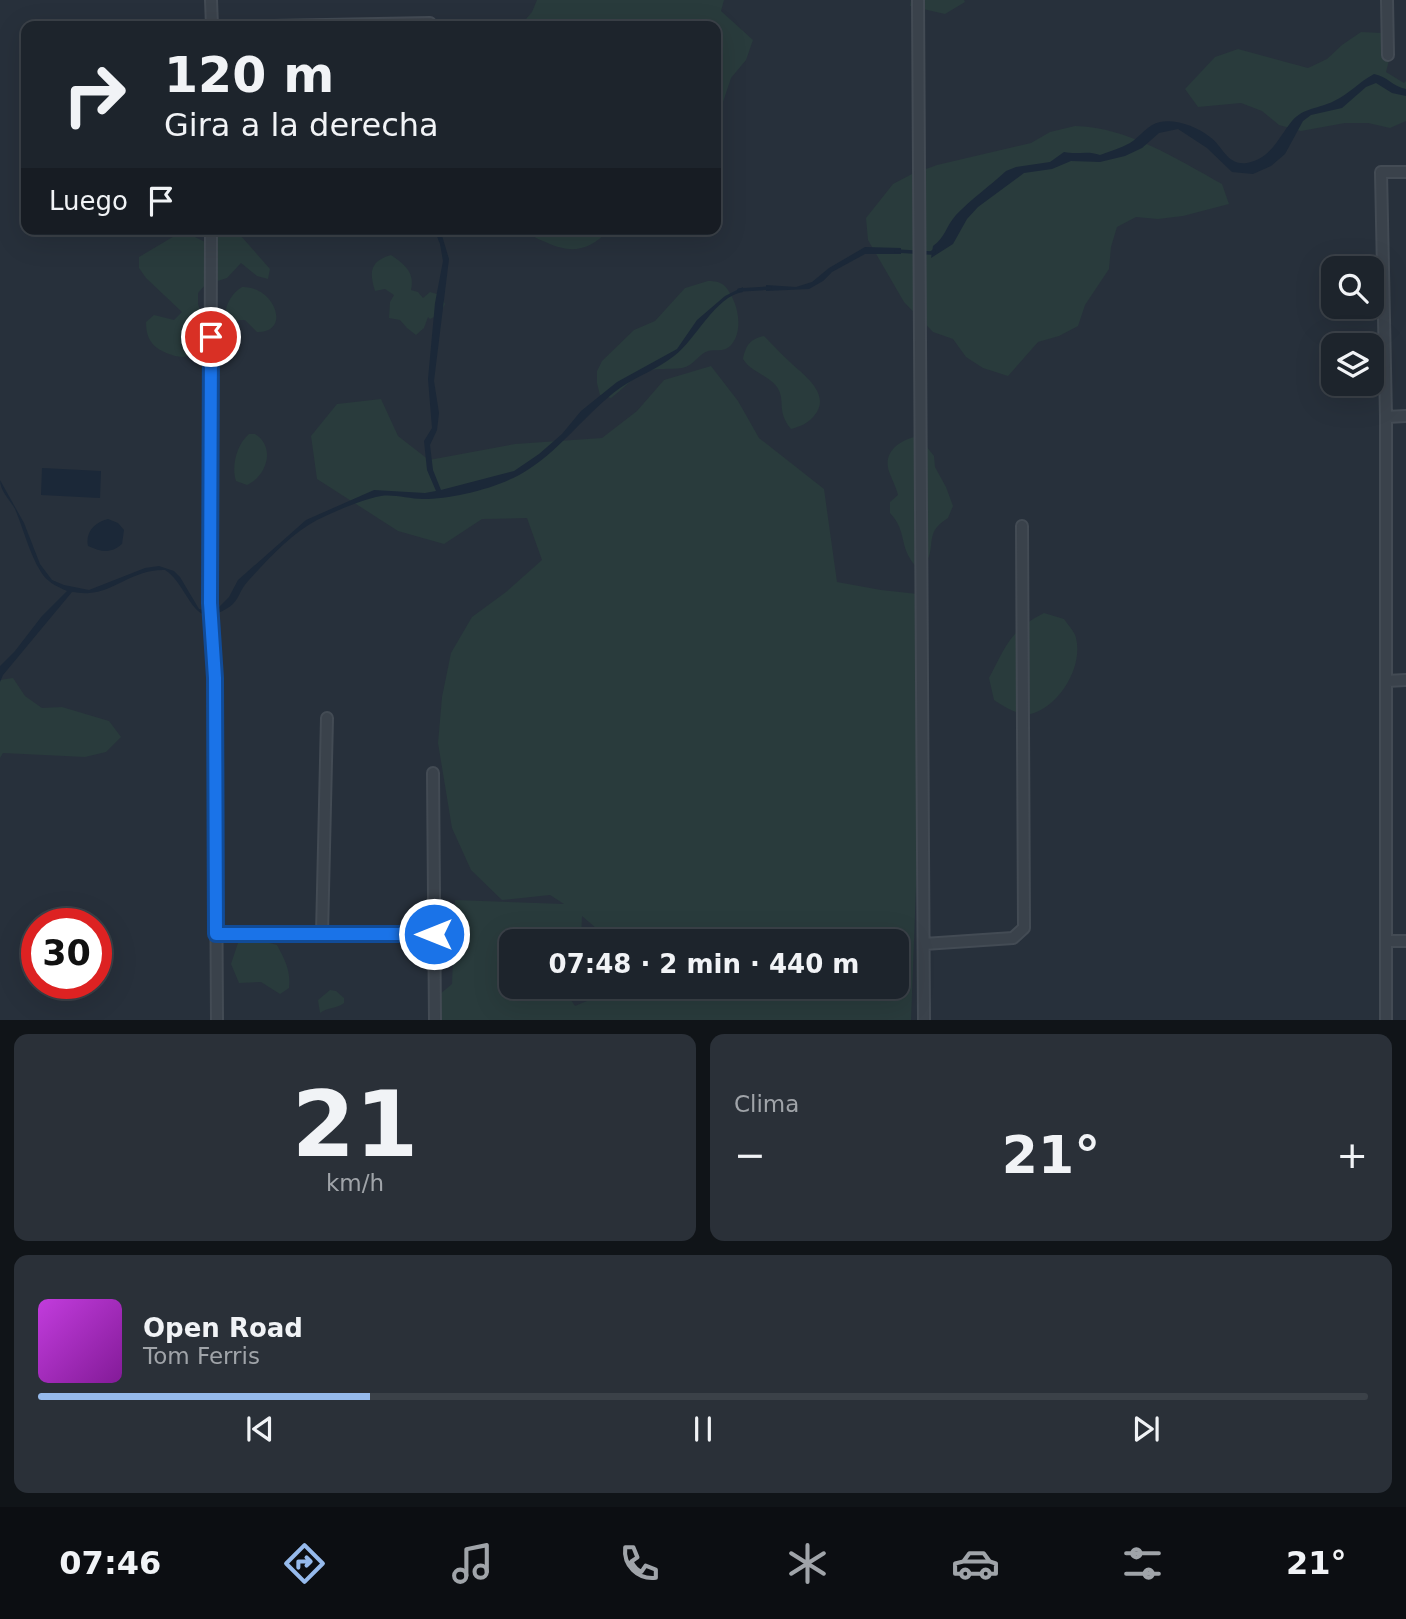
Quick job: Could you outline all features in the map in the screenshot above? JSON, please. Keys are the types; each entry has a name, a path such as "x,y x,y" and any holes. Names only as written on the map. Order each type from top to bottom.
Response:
{"street":[{"path":"211,0 212,21"},
{"path":"918,0 924,1020"},
{"path":"1387,0 1388,55"},
{"path":"1387,1020 1386,416 1381,172 1406,172"},
{"path":"211,235 210,603 215,678 217,1020"},
{"path":"1386,416 1406,416"},
{"path":"924,944 1013,938 1024,928 1022,526"},
{"path":"1386,681 1406,680"},
{"path":"322,934 327,718"},
{"path":"433,773 435,1020"},
{"path":"216,934 434,934"},
{"path":"1387,941 1406,940"}],"shaded area":[{"path":"537,0 724,0 721,11 753,40 746,60 731,78 721,108 721,21 524,21"},
{"path":"911,0 965,2 945,14 910,6"},
{"path":"1361,32 1382,33 1391,52 1386,72 1404,83 1406,81 1406,121 1390,128 1368,123 1345,123 1301,131 1279,125 1262,111 1241,103 1198,107 1185,89 1215,57 1238,49 1308,68 1327,59"},
{"path":"1075,126 1114,132 1169,155 1222,184 1229,204 1183,216 1158,219 1136,217 1117,227 1111,247 1109,269 1085,305 1078,326 1059,336 1038,342 1008,376 983,368 966,357 953,339 933,332 904,302 868,240 866,218 893,184 912,174 937,165 1031,143 1050,132"},
{"path":"176,235 191,235 207,243 214,235 239,235 270,269 268,279 257,276 241,263 227,278 205,285 198,293 198,304 206,325 198,345 194,352 187,356 168,354 153,345 146,322 154,315 174,320 182,312 146,278 139,268 139,257"},
{"path":"529,235 603,235 576,249 554,246"},
{"path":"391,255 408,270 412,278 411,290 418,292 423,298 430,292 440,295 445,304 440,314 430,319 428,317 424,328 416,335 400,320 389,318 390,302 394,295 385,289 375,291 373,268 379,260"},
{"path":"708,281 720,283 725,287 736,309 738,329 729,347 711,350 686,367 645,372 611,398 600,395 597,371 602,361 634,330 655,321 685,288"},
{"path":"242,287 254,289 270,301 276,318 274,325 268,330 257,332 245,320 239,320 230,326 226,316 227,305"},
{"path":"764,336 809,380 818,393 819,408 811,419 801,426 791,429 782,411 777,387 743,359 749,343"},
{"path":"711,366 738,401 759,438 824,489 837,582 927,595 911,1020 435,1020 433,1000 452,984 455,900 564,904 550,895 502,900 471,870 452,828 438,743 442,697 451,653 472,617 542,560 527,518 482,519 444,544 398,531 317,479 311,436 337,404 381,399 398,436 429,460 515,444 602,438 637,411 664,380"},
{"path":"249,434 255,434 262,440 267,453 260,475 247,485 236,481 234,469 238,449"},
{"path":"918,436 934,456 935,467 953,506 948,518 935,530 929,555 920,570 908,555 896,520 890,513 890,502 898,495 888,467 893,449 898,444"},
{"path":"1044,613 1064,619 1073,631 1077,649 1073,672 1061,693 1044,708 1029,714 1019,713 994,700 989,678 1010,640 1023,626"},
{"path":"13,678 25,696 42,708 62,707 109,721 121,737 106,752 85,757 3,753 0,758 0,680"},
{"path":"247,937 277,945 288,971 289,988 280,994 261,982 239,983 231,964 238,943"},
{"path":"330,990 336,991 344,998 344,1003 320,1013 318,1000"}],"water":[{"path":"1374,74 1406,89 1406,96 1392,93 1376,83 1366,87 1342,108 1311,115 1303,121 1285,154 1271,166 1253,174 1232,172 1207,148 1178,129 1159,133 1142,148 1125,156 1100,162 1071,161 1052,169 1024,173 978,207 967,219 953,244 931,258 933,246 956,215 1006,171 1050,162 1064,152 1100,155 1130,143 1156,123 1166,121 1180,123 1205,133 1235,161 1255,161 1273,147 1297,116 1339,98"},
{"path":"436,235 442,235 449,259 434,381 439,413 437,430 430,445 433,470 441,490 514,471 539,454 562,434 581,411 617,382 677,349 697,320 725,296 743,287 743,292 724,301 674,356 620,388 529,469 506,481 463,494 423,499 381,496 324,517 308,525 281,547 249,580 235,602 218,613 218,608 229,597 238,580 306,520 374,490 425,493 436,491 427,470 424,441 432,428 428,379 435,303 443,261"},
{"path":"865,247 901,248 901,254 865,254 832,272 809,289 766,291 766,285 796,287 812,282 829,268"},
{"path":"42,468 101,471 100,498 41,495"},
{"path":"0,480 24,523 40,564 52,580 89,590 145,568 159,566 174,571 180,577 199,609 206,611 206,615 195,608 177,581 165,570 143,573 98,592 72,592 0,682 0,666 67,591 49,581 41,572 15,509 3,492"},
{"path":"108,519 118,523 124,530 122,544 106,551 88,546 88,536 92,528"}],"waterway":[{"path":"896,251 934,251"},
{"path":"739,290 770,288"}],"route":[{"path":"211,337 210,603 215,678 216,934 434,934"}]}
